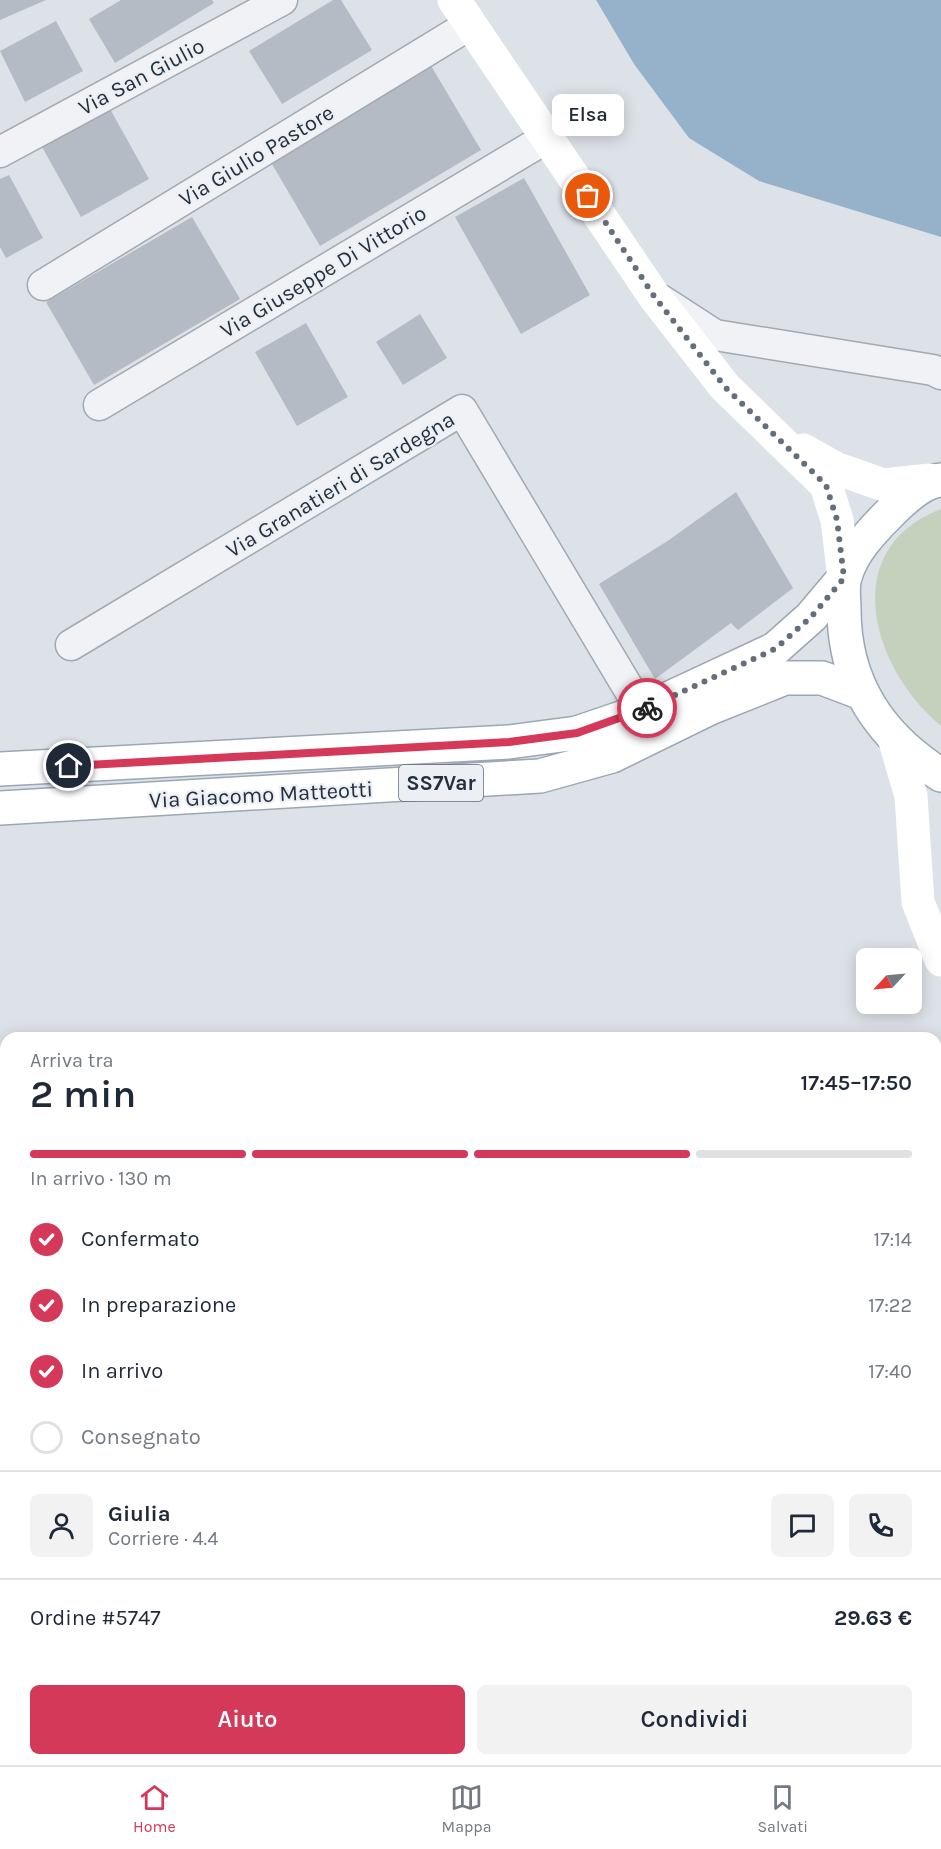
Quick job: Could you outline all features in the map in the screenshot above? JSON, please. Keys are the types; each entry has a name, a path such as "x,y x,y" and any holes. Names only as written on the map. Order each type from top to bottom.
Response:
{"main road":[{"path":"461,12 654,296 725,387 826,485 837,520 844,578 844,637 859,692 894,738 941,775"},
{"path":"775,434 835,468 884,484 936,480"},
{"name":"Via Giacomo Matteotti","path":"0,770 509,742 577,733 642,711 775,649 811,617 844,578 866,537 894,509 936,480"},
{"name":"Via Giacomo Matteotti","path":"0,808 540,776 612,756 710,708 785,678 822,678 859,692"},
{"path":"894,738 911,796 918,902 941,960"}],"street":[{"name":"Via San Giulio","path":"0,152 282,0"},
{"name":"Via Giulio Pastore","path":"43,285 461,12"},
{"name":"Via Giuseppe Di Vittorio","path":"99,405 548,137"},
{"path":"654,296 715,335 933,370 941,374"},
{"name":"Via Granatieri di Sardegna","path":"71,645 462,410 642,711"}],"green space":[{"path":"941,509 941,726 917,702 897,674 883,643 876,611 877,580 887,552 908,527"}],"water":[{"path":"596,0 941,0 941,237 759,181 689,138 634,64"}],"building":[{"path":"0,0 46,0 0,20"},
{"path":"121,0 212,0 214,3 115,63 89,19"},
{"path":"333,0 341,0 372,50 282,104 249,51"},
{"path":"56,21 83,71 25,102 0,51"},
{"path":"430,64 481,150 320,246 269,159"},
{"path":"109,107 149,179 81,217 41,145"},
{"path":"9,175 43,238 6,258 0,247 0,179"},
{"path":"524,178 590,295 521,334 455,217"},
{"path":"192,217 240,299 94,385 46,302"},
{"path":"420,314 447,358 403,385 376,342"},
{"path":"306,323 348,397 297,426 255,352"},
{"path":"736,492 793,588 738,630 731,623 655,679 599,584 669,540"}],"way so far":[{"path":"588,196 654,296 725,387 826,485 837,520 844,578 811,617 775,649 647,708"}],"place":[{"name":"Elsa","path":"588,196"}],"route":[{"path":"69,766 509,742 577,733 647,708"}]}
